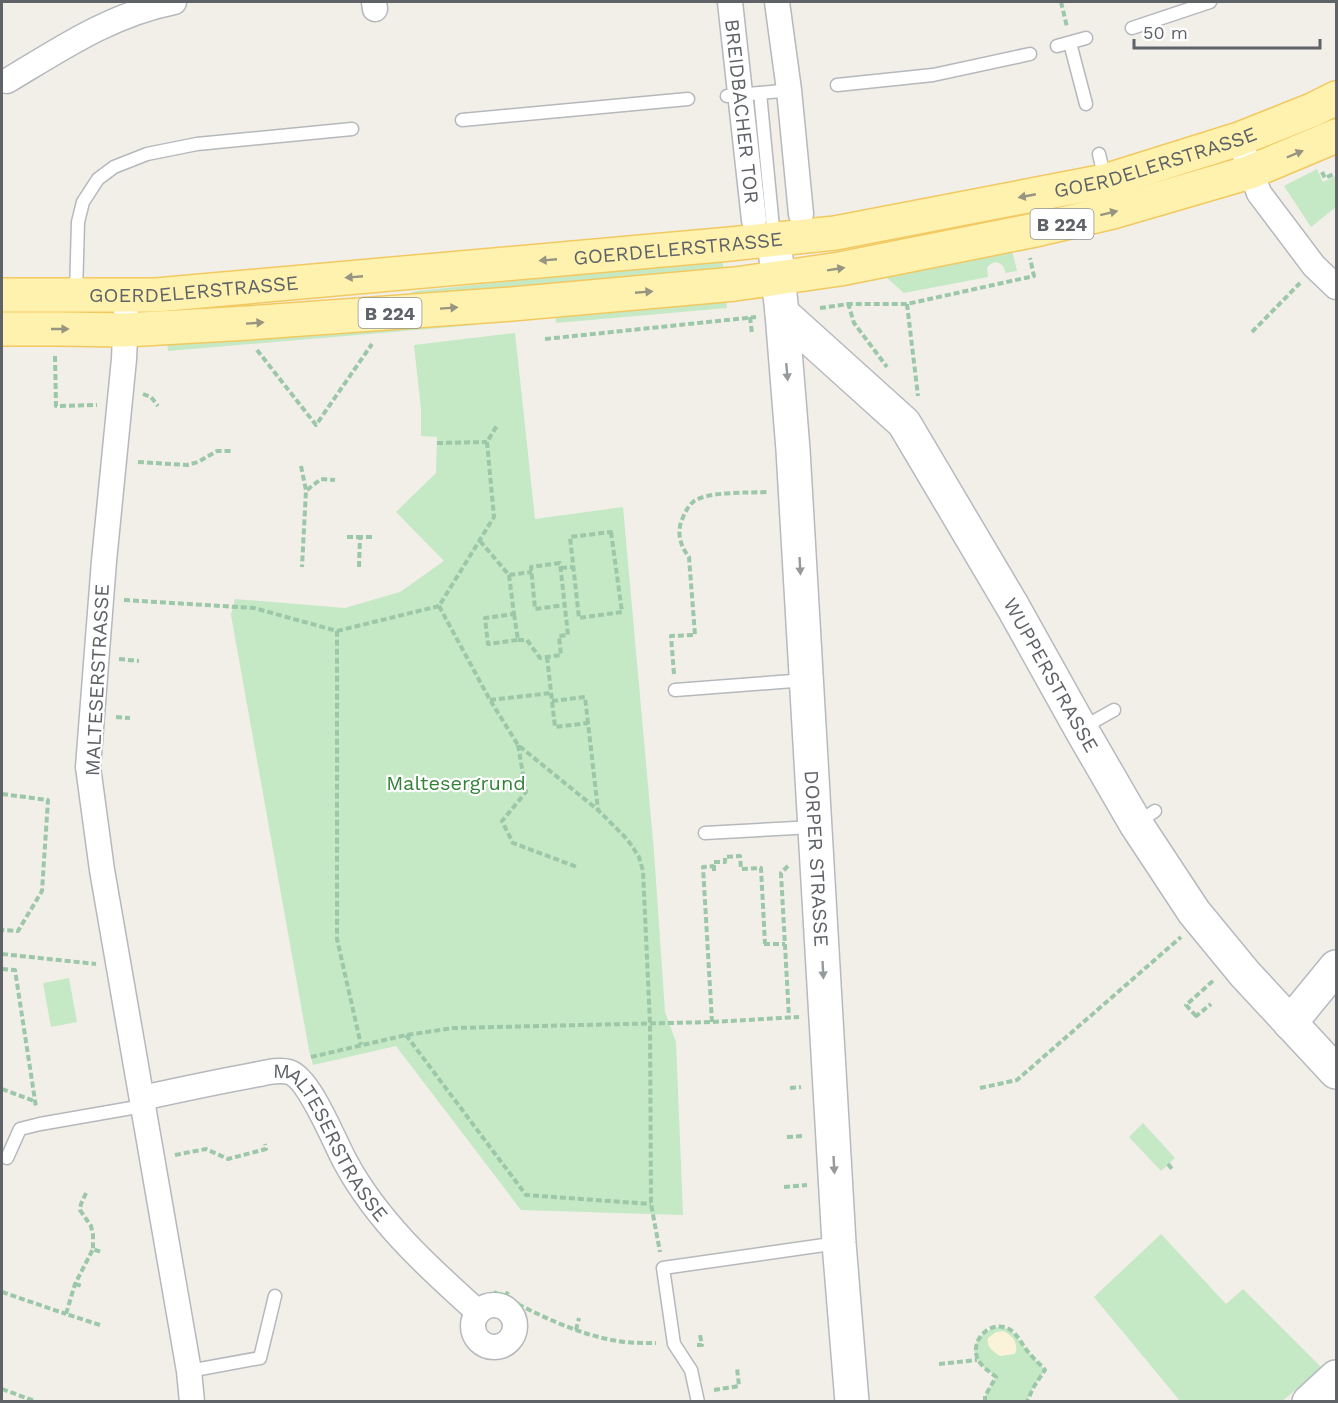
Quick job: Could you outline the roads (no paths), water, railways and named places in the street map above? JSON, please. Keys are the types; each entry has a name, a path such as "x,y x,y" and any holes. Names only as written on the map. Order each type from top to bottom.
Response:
{"main road":[{"name":"GOERDELERSTRASSE","path":"2,295 156,295 764,230 853,230 1102,167 1239,139 1336,98"},
{"name":"GOERDELERSTRASSE","path":"2,329 126,330 248,323 512,304 778,278 1040,229 1113,212 1250,172 1336,136"}],"street":[{"path":"7,81 75,39 102,26 155,6 174,2"},
{"name":"BREIDBACHER TOR","path":"730,2 764,230"},
{"path":"777,2 793,89 801,214"},
{"path":"1239,139 1259,193 1314,266 1336,287"},
{"path":"764,230 778,278 783,313"},
{"name":"MALTESERSTRASSE","path":"126,295 124,359 104,561 88,767 102,870 189,1371 192,1401"},
{"name":"DORPER STRASSE","path":"783,313 807,680 839,1243 852,1401"},
{"name":"WUPPERSTRASSE","path":"783,313 904,423 1013,607 1081,729 1146,817 1194,912 1234,962 1336,1072"},
{"path":"1290,1023 1336,967"},
{"name":"MALTESERSTRASSE","path":"143,1102 220,1081 279,1071 289,1071 295,1074 311,1094 345,1163 364,1193 398,1235 478,1312"},
{"path":"1309,1401 1336,1377"}],"lane":[{"path":"1132,28 1210,2"},
{"path":"1057,46 1086,38"},
{"path":"1070,43 1086,104"},
{"path":"837,85 933,75 1030,54"},
{"path":"742,94 793,89"},
{"path":"462,120 688,99"},
{"path":"76,295 78,222 83,202 98,179 114,167 147,154 197,144 352,129"},
{"path":"675,690 807,680"},
{"path":"1081,729 1114,710"},
{"path":"705,833 815,827"},
{"path":"7,1158 20,1129 143,1102"},
{"path":"697,1398 691,1370 674,1344 663,1268 839,1243"},
{"path":"189,1371 260,1358 275,1296"}],"park label":[{"name":"Maltesergrund","path":"456,783"}]}
